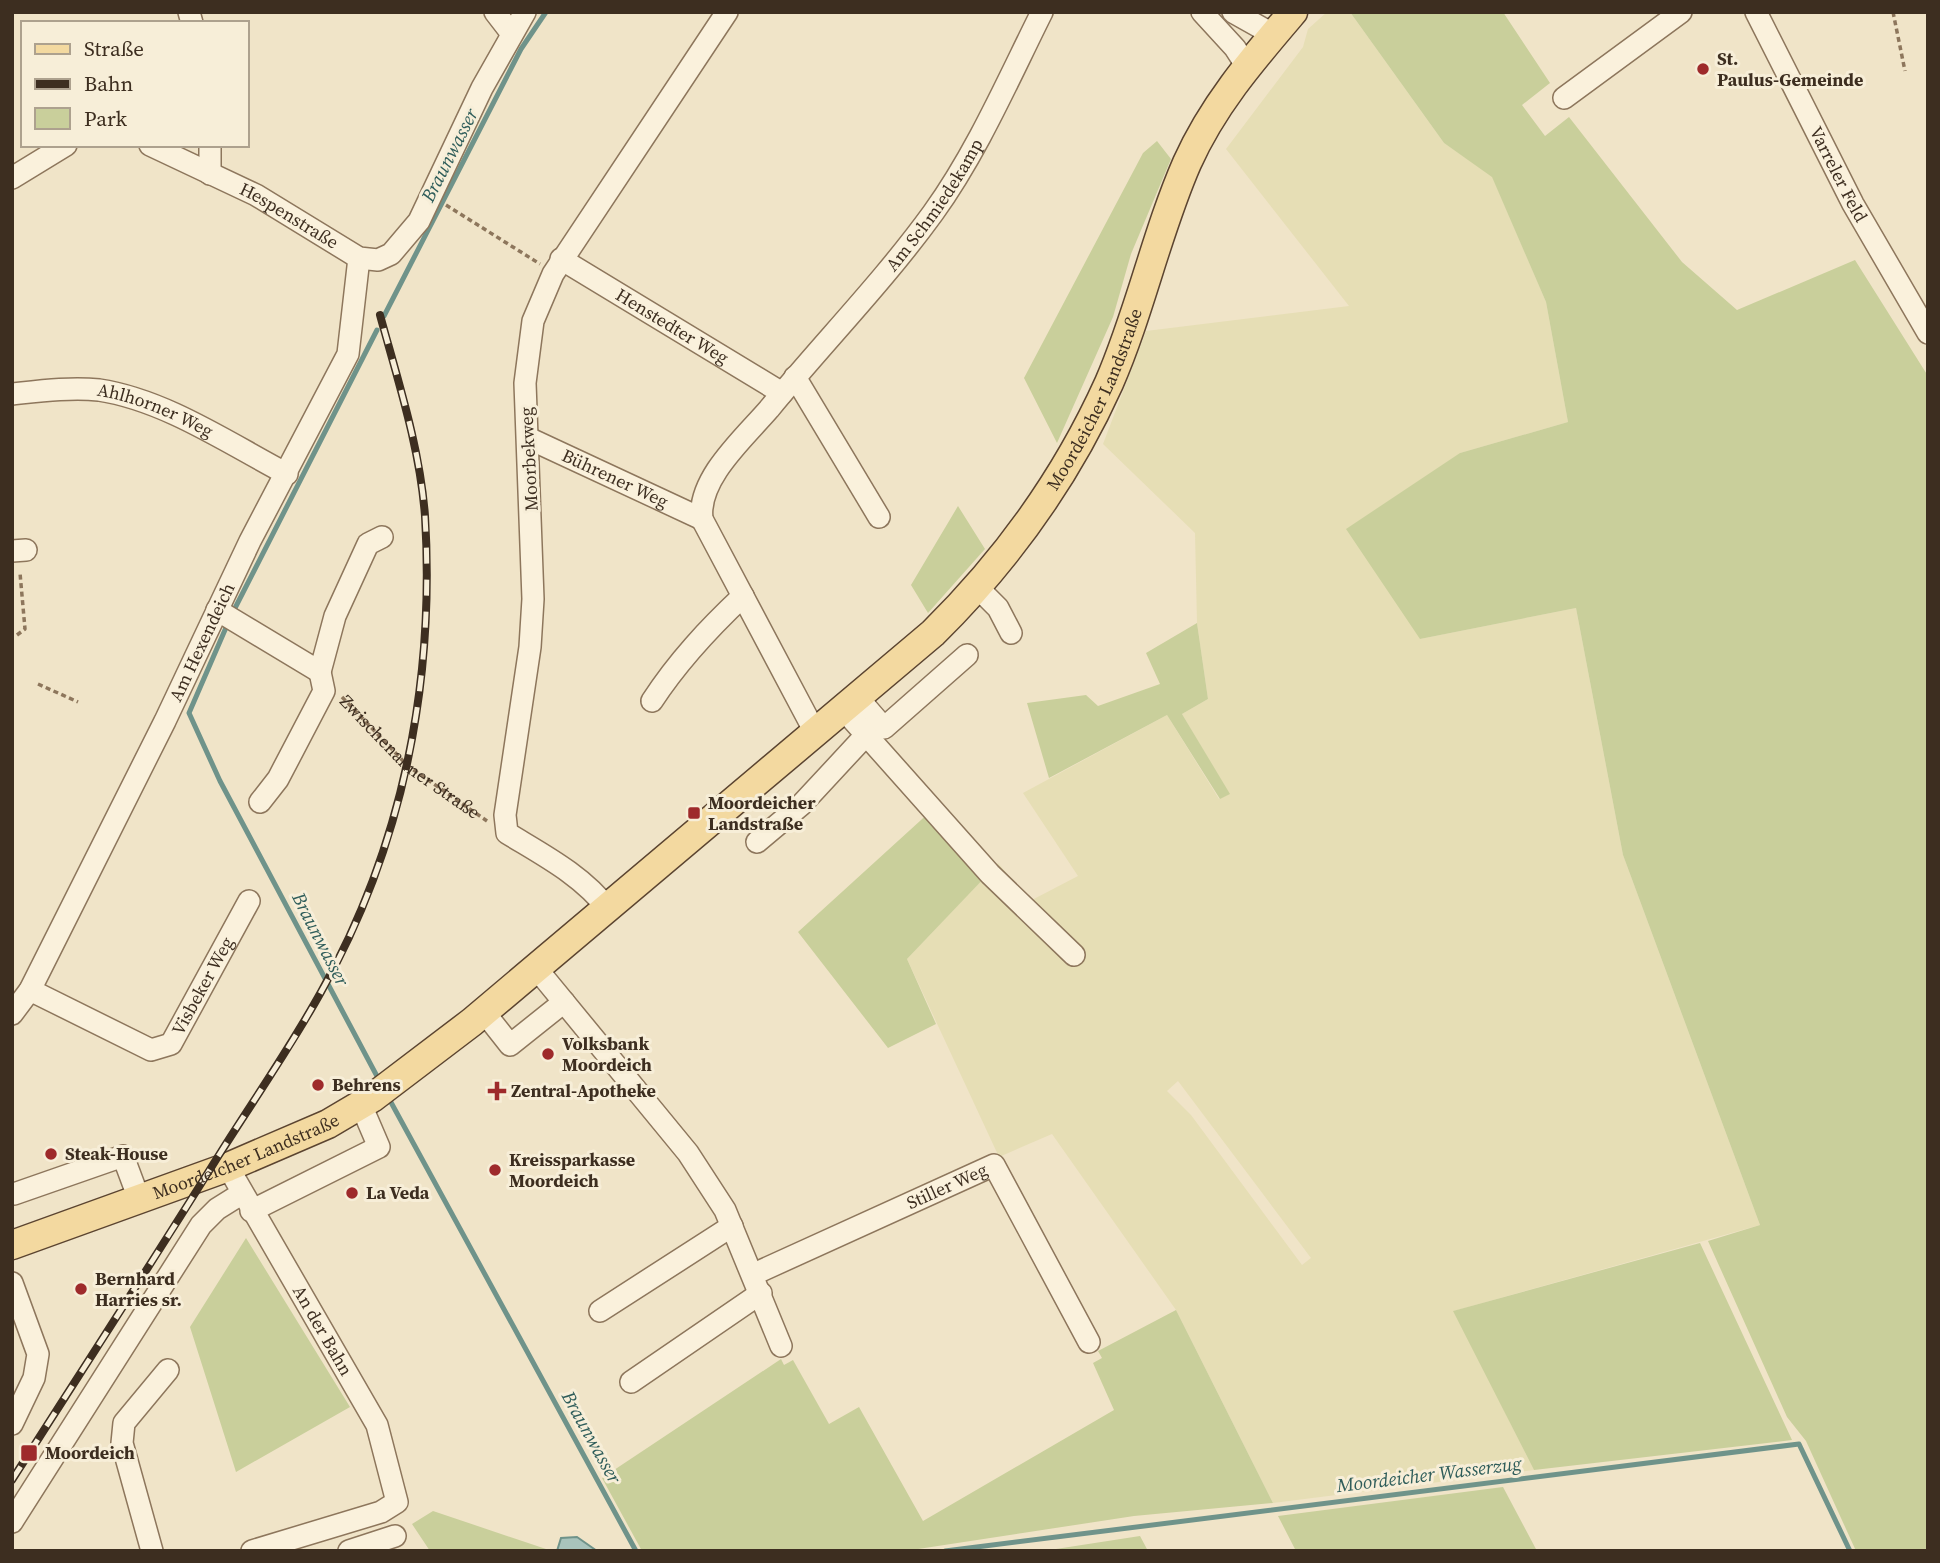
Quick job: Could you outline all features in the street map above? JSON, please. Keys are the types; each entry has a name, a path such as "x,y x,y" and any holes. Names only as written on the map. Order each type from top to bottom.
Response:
{"main road":[{"name":"Moordeicher Landstraße","path":"12,1245 228,1167 316,1129 376,1095 484,1012 933,633 977,587 1038,509 1085,431 1128,334 1186,165 1228,88 1293,12"}],"street":[{"path":"495,12 512,34"},
{"path":"362,259 378,260 391,254 419,221 525,12"},
{"name":"Moorbekweg","path":"507,833 505,815 530,647 533,599 525,383 527,351 533,321 557,267 727,12"},
{"name":"Am Schmiedekamp","path":"702,519 703,497 713,478 934,212 968,158 1042,12"},
{"path":"1202,12 1235,48 1246,65"},
{"path":"1233,12 1274,35"},
{"path":"1564,98 1681,12"},
{"name":"Varreler Feld","path":"1756,12 1853,204 1919,301 1928,333"},
{"path":"12,178 63,147"},
{"name":"Hespenstraße","path":"154,147 256,195 362,259"},
{"path":"210,147 210,174"},
{"name":"Am Hexendeich","path":"12,1014 30,990 165,721 217,610 348,354 362,259"},
{"name":"Henstedter Weg","path":"557,267 789,385"},
{"path":"789,385 879,517"},
{"name":"Ahlhorner Weg","path":"12,394 76,389 128,396 208,432 286,474"},
{"name":"Bührener Weg","path":"528,438 702,519"},
{"path":"702,519 816,734"},
{"name":"Zwischenahner Straße","path":"260,802 278,779 324,691 320,672 335,616 368,544 382,537"},
{"path":"977,587 998,608 1011,633"},
{"path":"653,701 675,666 708,629 743,596"},
{"path":"217,610 320,672"},
{"path":"851,704 884,728 967,654"},
{"path":"851,704 866,735 990,874 1074,955"},
{"path":"757,842 801,805 866,735"},
{"path":"507,833 555,862 595,892 608,909"},
{"name":"Visbeker Weg","path":"30,990 150,1050 171,1044 249,901"},
{"path":"536,968 688,1153 732,1226 781,1346"},
{"path":"484,1012 510,1045 564,1002"},
{"path":"12,1522 201,1225 217,1209 246,1202 379,1147 376,1095"},
{"path":"15,1194 123,1156 139,1199"},
{"name":"Stiller Weg","path":"757,1284 994,1165 1089,1342"},
{"name":"An der Bahn","path":"228,1167 377,1425 389,1507 399,1543"},
{"path":"600,1311 732,1226"},
{"path":"12,1283 38,1354 34,1378 12,1424"},
{"path":"631,1382 757,1284"},
{"path":"152,1551 122,1443 124,1423 168,1370"},
{"path":"252,1551 389,1507"},
{"path":"349,1551 399,1543"}],"path":[{"path":"1893,12 1905,71"},
{"path":"452,208 557,267"},
{"path":"17,635 25,629 20,573"},
{"name":"Zwischenahner Straße","path":"320,672 408,766 507,833"},
{"path":"38,684 78,702"}],"shaded area":[{"path":"1327,12 1350,12 1444,143 1492,176 1546,302 1568,422 1460,453 1420,639 1576,608 1623,855 1760,1225 1454,1311 1534,1470 1273,1503 1176,1310 1052,1134 999,1157 907,959 998,863 1030,901 1078,876 1023,793 1167,715 1219,799 1229,794 1182,714 1208,699 1197,623 1195,533 1103,444 1146,331 1349,306 1226,149 1303,47 1308,29","holes":["1178,1081 1311,1258 1302,1265 1191,1115 1167,1091"]}],"green space":[{"path":"1350,12 1503,12 1550,83 1522,105 1545,136 1569,117 1682,262 1737,310 1855,260 1928,376 1928,1551 1856,1551 1806,1441 1787,1417 1708,1241 1760,1225 1623,855 1576,608 1420,639 1346,529 1460,453 1568,422 1546,302 1492,177 1444,143"},
{"path":"1157,141 1171,159 1131,254 1113,317 1057,443 1024,378 1143,153"},
{"path":"958,506 985,549 928,613 911,585"},
{"path":"1197,623 1208,699 1182,714 1230,794 1220,799 1167,715 1049,778 1027,703 1086,695 1098,706 1160,684 1146,653"},
{"path":"932,810 989,873 907,959 936,1024 888,1048 798,932"},
{"path":"246,1238 350,1407 236,1472 190,1327"},
{"path":"1700,1243 1792,1440 1534,1470 1453,1311"},
{"path":"1176,1310 1273,1503 1134,1516 905,1551 642,1551 602,1478 781,1359 784,1365 793,1360 829,1424 859,1407 923,1521 1114,1410 1093,1363 1102,1358 1098,1351"},
{"path":"1503,1487 1537,1551 1296,1551 1278,1516"},
{"path":"433,1511 549,1551 430,1551 412,1524"},
{"path":"1140,1536 1148,1551 1043,1551"}],"water":[{"path":"577,1537 597,1551 557,1551 561,1538"}],"waterway":[{"name":"Braunwasser","path":"384,316 521,49 546,12"},
{"name":"Braunwasser","path":"232,614 377,330"},
{"name":"Braunwasser","path":"228,623 189,713 220,781 379,1080"},
{"name":"Braunwasser","path":"387,1095 636,1551"},
{"name":"Moordeicher Wasserzug","path":"945,1551 1799,1444 1850,1551"}],"railway":[{"path":"12,1480 309,1013 349,936 393,821 408,762 418,701 427,578 425,516 418,465 380,315"}],"place":[{"name":"St. Paulus-Gemeinde","path":"1703,69"},
{"name":"Moordeicher Landstraße","path":"694,813"},
{"name":"Volksbank Moordeich","path":"548,1054"},
{"name":"Behrens","path":"318,1085"},
{"name":"Zentral-Apotheke","path":"497,1091"},
{"name":"Steak-House","path":"51,1154"},
{"name":"Kreissparkasse Moordeich","path":"495,1170"},
{"name":"La Veda","path":"352,1193"},
{"name":"Bernhard Harries sr.","path":"81,1289"},
{"name":"Moordeich","path":"29,1453"}]}
